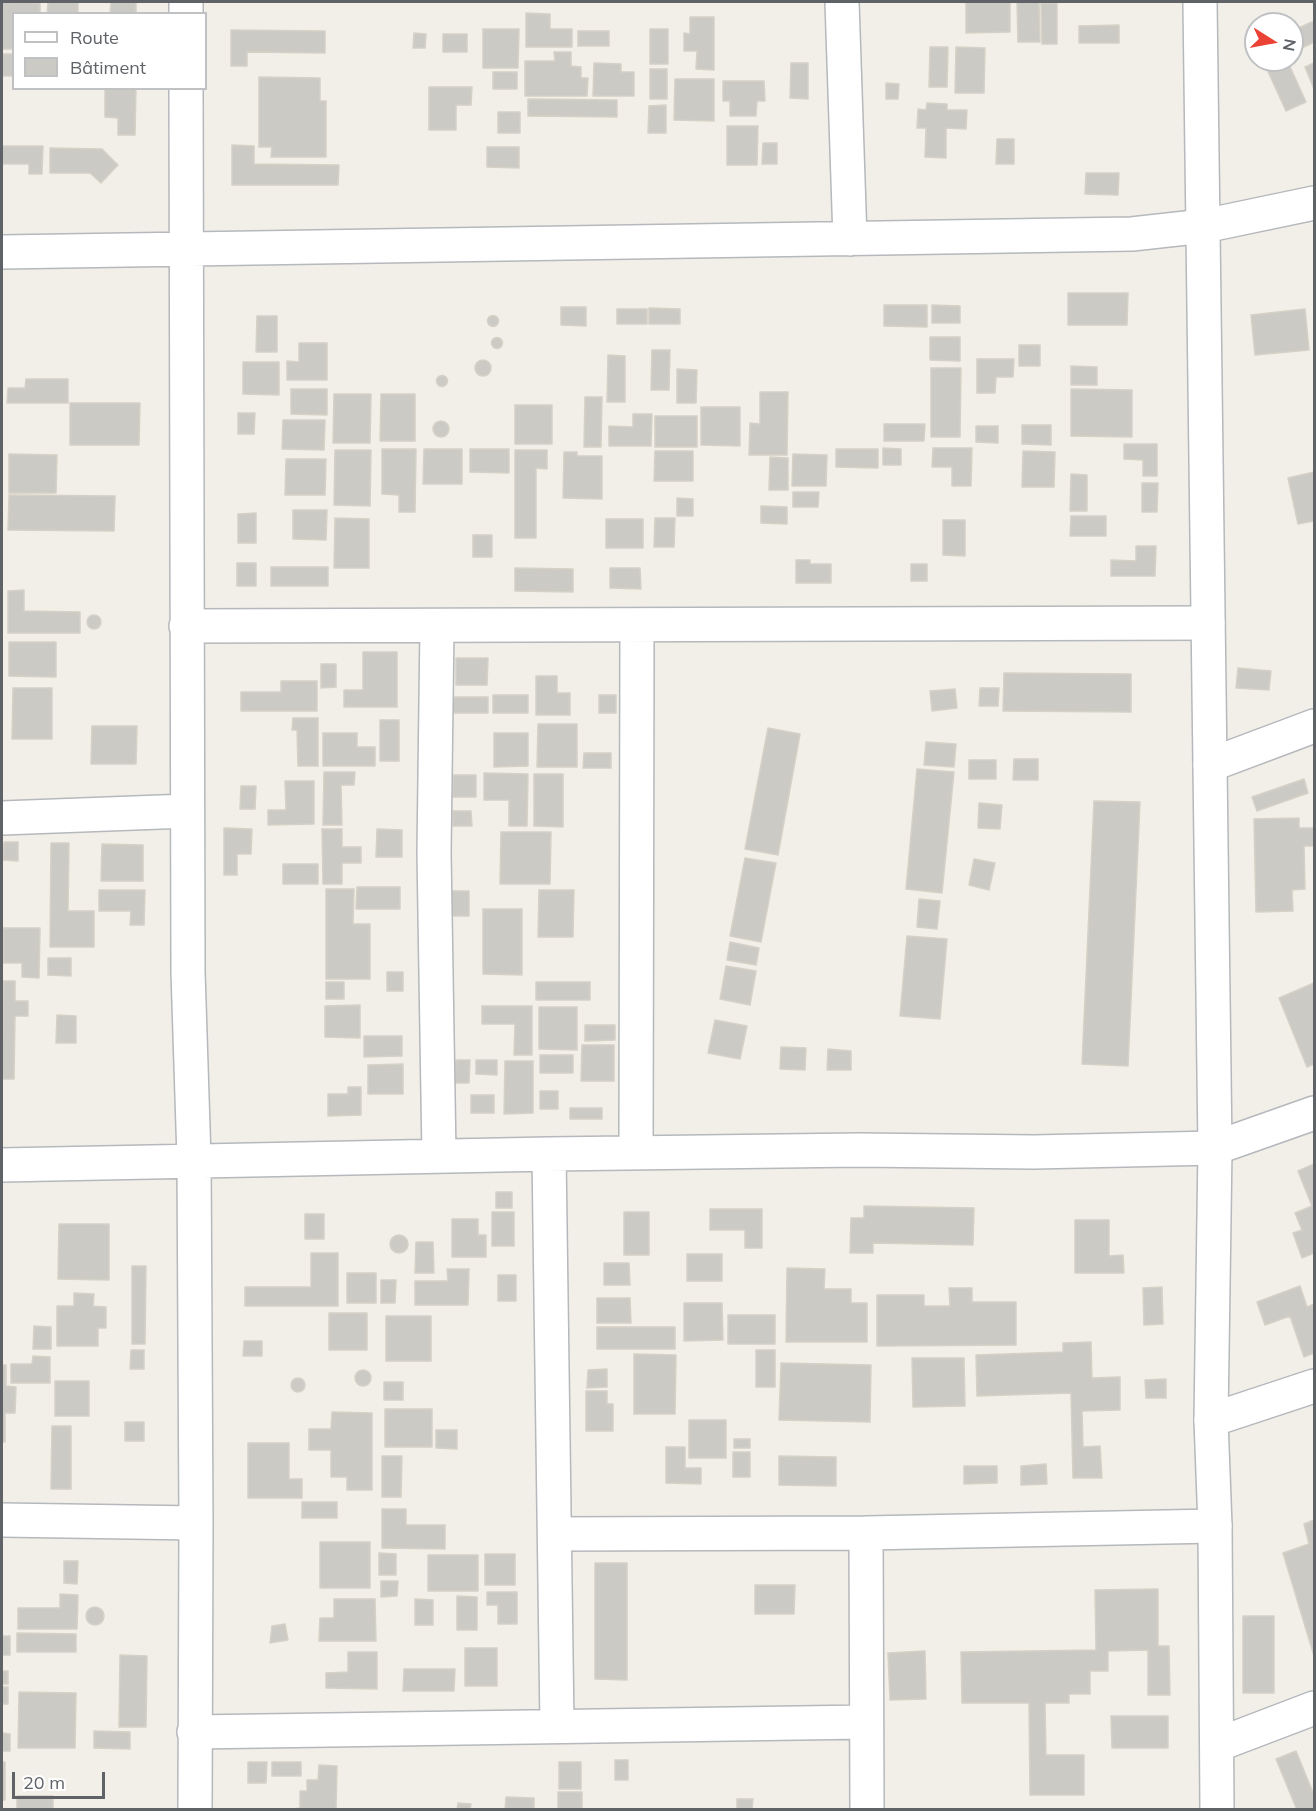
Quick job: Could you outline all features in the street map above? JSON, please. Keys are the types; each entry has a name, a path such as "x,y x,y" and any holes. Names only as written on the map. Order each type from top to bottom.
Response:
{"street":[{"path":"842,2 850,240"},
{"path":"1200,2 1215,1148 1211,1420 1215,1526 1217,1809"},
{"path":"186,90 186,626 188,972 194,1159 195,1809"},
{"path":"2,252 1132,234 1204,226 1314,203"},
{"path":"186,626 1208,623"},
{"path":"636,1153 637,625"},
{"path":"437,626 434,853 439,1156"},
{"path":"1210,765 1314,726"},
{"path":"2,818 188,811"},
{"path":"2,1165 194,1159 549,1154 1034,1152 1215,1148 1314,1113"},
{"path":"549,1154 550,1369 556,1534 557,1726"},
{"path":"1211,1420 1314,1386"},
{"path":"2,1520 196,1523"},
{"path":"556,1534 866,1533 1215,1526"},
{"path":"866,1533 867,1809"},
{"path":"1217,1745 1314,1708"},
{"path":"194,1732 866,1722"}],"building":[{"path":"2,2 40,3 40,12 12,12 12,49 2,49"},
{"path":"48,2 78,2 78,12 47,12"},
{"path":"111,2 136,2 136,12 110,12"},
{"path":"966,2 1010,2 1010,32 966,33"},
{"path":"1017,2 1039,2 1040,42 1018,42"},
{"path":"1041,3 1057,3 1057,44 1042,44"},
{"path":"526,13 550,14 550,29 572,29 572,47 526,47"},
{"path":"690,17 714,17 714,70 696,69 697,51 684,51 684,33 690,34"},
{"path":"1314,21 1314,42 1304,47 1304,26"},
{"path":"1119,25 1119,43 1079,43 1079,26"},
{"path":"483,29 519,29 518,68 483,68"},
{"path":"650,29 668,29 668,64 650,64"},
{"path":"231,30 325,31 325,53 247,52 247,66 231,66"},
{"path":"578,31 609,31 609,46 578,46"},
{"path":"414,33 426,34 425,48 413,48"},
{"path":"443,34 467,34 467,52 443,52"},
{"path":"930,47 948,47 947,87 929,87"},
{"path":"956,47 985,48 984,93 955,93"},
{"path":"554,52 571,52 571,66 581,67 581,78 588,78 587,96 525,96 525,61 555,61"},
{"path":"2,54 12,54 12,76 2,76"},
{"path":"594,63 621,64 621,72 634,72 634,96 593,96"},
{"path":"791,63 808,63 808,99 790,98"},
{"path":"1314,63 1314,89 1305,67"},
{"path":"650,69 667,69 667,99 650,99"},
{"path":"493,72 517,72 517,89 493,89"},
{"path":"1268,72 1292,72 1306,102 1286,111"},
{"path":"259,77 320,78 320,101 326,101 326,157 271,157 272,147 259,147"},
{"path":"675,79 714,79 714,121 674,120"},
{"path":"723,81 764,81 765,101 757,101 756,116 730,116 730,101 723,101"},
{"path":"886,83 899,84 898,99 886,99"},
{"path":"429,87 472,87 471,105 456,105 456,130 429,130"},
{"path":"105,90 136,90 135,135 118,135 118,118 105,117"},
{"path":"528,99 617,100 617,117 528,116"},
{"path":"927,103 947,104 947,110 967,110 966,129 946,128 946,158 925,157 926,128 917,128 918,109 926,110"},
{"path":"666,105 666,133 648,133 649,106"},
{"path":"498,112 520,112 520,133 498,133"},
{"path":"727,126 758,126 757,165 727,165"},
{"path":"997,139 1014,139 1014,164 996,164"},
{"path":"763,143 777,143 777,164 762,164"},
{"path":"232,145 254,146 254,164 339,165 338,185 232,185"},
{"path":"2,146 43,146 42,174 29,174 29,164 2,164"},
{"path":"487,147 519,147 519,168 487,167"},
{"path":"50,148 102,149 118,165 101,183 90,173 50,173"},
{"path":"1086,173 1119,173 1118,195 1085,194"},
{"path":"1068,293 1128,293 1127,325 1068,325"},
{"path":"884,305 927,305 927,327 884,326"},
{"path":"932,305 960,306 960,323 932,323"},
{"path":"561,307 586,307 586,326 561,325"},
{"path":"649,308 680,309 680,324 649,324"},
{"path":"617,309 647,309 647,324 617,324"},
{"path":"1305,309 1309,350 1255,355 1251,315"},
{"path":"493,315 499,321 493,327 487,321"},
{"path":"257,316 277,316 277,352 256,352"},
{"path":"497,337 503,343 497,349 491,343"},
{"path":"930,337 960,337 960,361 930,360"},
{"path":"299,343 327,343 327,380 287,380 287,361 299,362"},
{"path":"1019,345 1040,345 1040,366 1019,366"},
{"path":"652,350 670,350 669,390 651,390"},
{"path":"608,355 625,356 625,402 607,402"},
{"path":"977,359 1014,359 1013,377 996,377 995,393 977,393"},
{"path":"480,360 486,360 491,368 489,374 480,376 475,371 475,365"},
{"path":"243,362 279,362 279,395 243,394"},
{"path":"1071,366 1097,367 1097,385 1071,385"},
{"path":"931,368 961,368 960,437 931,437"},
{"path":"677,369 697,370 696,403 677,403"},
{"path":"442,375 448,381 442,387 436,381"},
{"path":"26,379 68,379 68,403 7,403 8,388 25,388"},
{"path":"291,389 327,389 327,415 291,414"},
{"path":"1071,389 1132,390 1132,437 1071,436"},
{"path":"760,392 788,392 787,455 749,455 750,423 760,424"},
{"path":"334,394 371,394 370,443 333,443"},
{"path":"381,394 415,394 415,441 380,441"},
{"path":"585,397 602,397 601,447 584,447"},
{"path":"70,403 140,403 139,445 70,445"},
{"path":"515,405 552,405 552,444 515,444"},
{"path":"701,407 740,407 740,446 701,445"},
{"path":"238,413 255,413 254,434 238,434"},
{"path":"633,414 652,414 651,446 609,446 609,426 633,427"},
{"path":"655,416 697,416 697,447 655,447"},
{"path":"283,420 325,420 324,450 282,449"},
{"path":"438,421 444,421 449,429 447,435 438,437 433,432 433,426"},
{"path":"884,424 925,424 924,441 884,441"},
{"path":"1022,425 1051,425 1051,445 1022,444"},
{"path":"976,426 998,426 998,443 976,442"},
{"path":"1124,444 1157,444 1157,476 1143,476 1143,460 1124,459"},
{"path":"883,448 901,449 901,465 883,465"},
{"path":"933,448 972,448 971,486 952,486 952,467 932,467"},
{"path":"382,449 416,449 415,512 399,512 399,495 382,494"},
{"path":"424,449 462,449 462,484 423,484"},
{"path":"470,449 509,449 509,473 470,472"},
{"path":"836,449 878,449 878,468 836,467"},
{"path":"335,450 371,450 370,506 334,505"},
{"path":"515,450 547,450 547,469 536,468 536,538 515,538"},
{"path":"655,451 693,451 693,481 654,481"},
{"path":"1023,451 1055,452 1054,487 1022,487"},
{"path":"564,452 577,452 577,456 602,456 602,499 563,498"},
{"path":"9,454 57,455 56,493 9,493"},
{"path":"793,454 827,455 826,486 792,486"},
{"path":"770,457 788,458 788,490 769,490"},
{"path":"286,459 326,459 325,495 285,495"},
{"path":"1314,472 1314,521 1298,524 1288,478"},
{"path":"1071,474 1087,475 1087,511 1070,511"},
{"path":"1142,483 1158,483 1157,512 1142,512"},
{"path":"793,492 819,492 818,507 793,507"},
{"path":"9,495 115,496 114,531 8,530"},
{"path":"677,498 693,499 693,516 677,516"},
{"path":"761,506 787,507 787,524 761,523"},
{"path":"293,510 327,510 326,540 293,539"},
{"path":"256,513 256,543 238,543 238,514"},
{"path":"1071,516 1106,516 1106,536 1070,536"},
{"path":"335,518 369,519 369,568 334,568"},
{"path":"655,518 675,518 674,547 654,547"},
{"path":"606,519 643,519 643,548 606,548"},
{"path":"943,520 965,520 965,556 943,555"},
{"path":"473,535 492,535 492,557 473,557"},
{"path":"1136,546 1156,546 1155,576 1111,576 1111,560 1136,561"},
{"path":"796,560 810,560 810,564 831,564 831,583 796,583"},
{"path":"237,563 256,563 256,586 237,586"},
{"path":"911,564 927,564 927,581 911,581"},
{"path":"271,567 328,567 328,586 271,586"},
{"path":"515,568 573,569 573,592 515,591"},
{"path":"610,568 640,568 641,589 610,588"},
{"path":"24,590 24,611 80,612 80,633 8,633 8,591"},
{"path":"91,615 97,615 101,622 97,629 91,629 87,625 87,619"},
{"path":"9,642 56,642 56,677 9,676"},
{"path":"363,652 397,652 397,707 344,707 344,690 363,690"},
{"path":"456,658 488,658 487,685 456,685"},
{"path":"321,664 336,664 336,687 321,688"},
{"path":"1238,668 1271,671 1269,690 1236,688"},
{"path":"1004,673 1131,674 1131,712 1003,711"},
{"path":"536,676 557,676 557,693 570,693 570,715 536,715"},
{"path":"281,681 317,681 317,711 241,711 241,692 281,692"},
{"path":"13,688 52,688 52,739 12,739"},
{"path":"980,688 999,688 998,706 979,706"},
{"path":"955,689 957,708 932,711 930,691"},
{"path":"493,695 528,695 528,713 493,713"},
{"path":"599,695 616,695 616,713 599,713"},
{"path":"451,697 488,697 488,713 451,713"},
{"path":"293,718 318,718 318,766 298,766 297,730 292,730"},
{"path":"380,720 399,720 399,761 380,761"},
{"path":"538,724 577,724 577,767 537,767"},
{"path":"92,726 137,726 136,764 91,764"},
{"path":"768,728 800,734 778,855 745,849"},
{"path":"323,733 357,733 357,747 375,747 375,766 323,766"},
{"path":"494,733 528,733 528,766 494,767"},
{"path":"926,742 956,744 954,767 924,765"},
{"path":"584,753 611,753 611,768 583,768"},
{"path":"1014,759 1038,759 1038,780 1013,780"},
{"path":"969,760 996,760 996,779 969,779"},
{"path":"917,769 954,772 942,893 906,889"},
{"path":"324,772 355,772 354,785 341,785 342,825 323,825"},
{"path":"484,773 528,774 527,826 509,826 509,800 484,800"},
{"path":"534,774 563,774 563,827 534,826"},
{"path":"453,775 476,775 476,797 453,797"},
{"path":"1304,779 1308,793 1257,811 1252,797"},
{"path":"285,781 314,781 314,824 268,825 268,810 286,810"},
{"path":"241,786 256,786 255,809 240,809"},
{"path":"1094,801 1140,802 1128,1066 1082,1064"},
{"path":"979,803 1002,805 1000,829 978,828"},
{"path":"453,811 471,811 472,826 453,826"},
{"path":"1299,818 1299,828 1314,828 1314,846 1304,846 1305,889 1292,890 1293,911 1256,912 1254,819"},
{"path":"224,828 252,829 251,854 237,854 237,875 224,875"},
{"path":"322,829 342,829 342,847 361,847 361,863 342,863 342,884 323,884"},
{"path":"377,829 402,830 402,857 376,857"},
{"path":"501,832 551,832 550,884 500,884"},
{"path":"4,842 18,842 18,861 3,860"},
{"path":"51,843 69,843 68,911 94,911 94,947 50,947"},
{"path":"102,844 143,845 143,881 101,881"},
{"path":"745,858 776,863 761,942 730,936"},
{"path":"974,859 995,863 989,890 969,885"},
{"path":"283,864 318,864 318,884 283,884"},
{"path":"357,887 400,887 400,909 356,909"},
{"path":"326,889 354,889 353,924 370,924 370,979 326,979"},
{"path":"99,890 145,890 144,925 130,925 131,911 99,911"},
{"path":"539,890 574,890 573,937 538,937"},
{"path":"452,891 469,891 469,916 451,916"},
{"path":"919,899 940,901 937,929 917,927"},
{"path":"483,909 522,909 522,975 483,974"},
{"path":"3,928 40,928 39,978 22,977 22,963 3,963"},
{"path":"907,936 947,939 940,1019 900,1016"},
{"path":"730,942 759,948 756,965 727,960"},
{"path":"48,958 71,958 71,976 48,975"},
{"path":"726,966 756,971 750,1005 720,999"},
{"path":"387,972 403,972 403,991 387,991"},
{"path":"3,981 15,981 15,1001 28,1001 28,1016 15,1016 14,1079 2,1079"},
{"path":"326,982 344,982 344,999 326,999"},
{"path":"536,982 590,982 590,1000 536,1000"},
{"path":"1314,983 1314,1064 1307,1067 1279,998"},
{"path":"360,1005 360,1038 325,1037 325,1006"},
{"path":"482,1006 532,1006 532,1055 514,1055 515,1024 482,1024"},
{"path":"539,1007 577,1007 577,1050 539,1049"},
{"path":"57,1015 76,1016 76,1043 56,1043"},
{"path":"715,1020 747,1026 740,1059 708,1053"},
{"path":"585,1025 615,1025 615,1040 585,1041"},
{"path":"364,1036 402,1036 402,1056 364,1057"},
{"path":"582,1045 614,1045 614,1081 581,1081"},
{"path":"781,1047 806,1048 805,1070 780,1069"},
{"path":"828,1049 851,1051 851,1070 827,1070"},
{"path":"540,1055 573,1055 573,1073 540,1073"},
{"path":"456,1060 470,1060 469,1083 455,1083"},
{"path":"476,1060 497,1060 497,1075 476,1074"},
{"path":"505,1061 533,1061 533,1113 504,1114"},
{"path":"403,1064 403,1094 368,1094 368,1065"},
{"path":"348,1087 361,1087 361,1115 328,1116 328,1094 348,1094"},
{"path":"540,1091 558,1091 558,1109 540,1109"},
{"path":"471,1095 494,1095 494,1113 471,1113"},
{"path":"570,1108 602,1108 602,1119 570,1119"},
{"path":"1314,1164 1314,1253 1302,1258 1293,1233 1302,1230 1295,1213 1312,1206 1298,1171"},
{"path":"496,1192 512,1192 512,1208 496,1208"},
{"path":"864,1206 974,1208 973,1245 873,1243 873,1253 850,1253 851,1218 864,1218"},
{"path":"710,1209 762,1209 762,1248 745,1248 745,1230 710,1230"},
{"path":"492,1212 514,1212 514,1246 492,1246"},
{"path":"624,1212 649,1212 649,1255 624,1255"},
{"path":"305,1214 324,1214 324,1239 305,1239"},
{"path":"452,1219 478,1219 478,1235 486,1235 486,1257 452,1257"},
{"path":"1075,1220 1109,1220 1109,1256 1123,1255 1124,1273 1075,1273"},
{"path":"59,1224 109,1224 109,1280 58,1279"},
{"path":"395,1235 403,1235 408,1240 406,1251 395,1253 390,1248 390,1240"},
{"path":"416,1242 433,1242 434,1273 415,1273"},
{"path":"311,1253 338,1253 338,1306 245,1306 245,1287 311,1287"},
{"path":"687,1254 722,1254 722,1281 687,1281"},
{"path":"604,1263 629,1263 630,1285 604,1285"},
{"path":"132,1266 146,1266 145,1344 132,1344"},
{"path":"787,1268 825,1269 824,1289 851,1289 851,1303 867,1303 867,1342 786,1342"},
{"path":"447,1269 469,1269 468,1305 415,1305 415,1281 448,1281"},
{"path":"347,1273 376,1273 376,1303 347,1303"},
{"path":"498,1275 516,1275 516,1301 498,1301"},
{"path":"381,1280 396,1280 395,1303 381,1303"},
{"path":"1300,1286 1307,1307 1314,1304 1314,1353 1304,1357 1290,1316 1265,1325 1257,1302"},
{"path":"1162,1287 1163,1324 1144,1325 1143,1288"},
{"path":"949,1288 972,1288 972,1302 1016,1302 1016,1345 877,1346 877,1295 924,1295 924,1306 950,1306"},
{"path":"74,1293 94,1294 93,1306 106,1307 106,1328 98,1328 98,1346 57,1346 57,1306 74,1306"},
{"path":"597,1298 630,1298 631,1323 597,1323"},
{"path":"684,1303 722,1303 723,1340 684,1341"},
{"path":"329,1313 367,1313 367,1350 329,1350"},
{"path":"728,1315 775,1315 775,1344 728,1344"},
{"path":"386,1316 431,1316 431,1361 386,1361"},
{"path":"34,1326 51,1327 51,1349 33,1349"},
{"path":"597,1327 675,1327 675,1349 597,1349"},
{"path":"244,1341 262,1341 262,1356 243,1356"},
{"path":"1091,1342 1092,1378 1120,1377 1120,1410 1082,1411 1083,1447 1100,1446 1102,1478 1073,1478 1071,1393 977,1396 976,1355 1063,1352 1063,1343"},
{"path":"131,1350 144,1350 144,1369 130,1369"},
{"path":"756,1350 775,1350 775,1387 756,1387"},
{"path":"634,1354 676,1355 675,1414 634,1414"},
{"path":"33,1356 50,1357 50,1383 11,1383 11,1364 32,1364"},
{"path":"912,1358 964,1358 965,1406 913,1407"},
{"path":"781,1363 871,1365 870,1422 779,1420"},
{"path":"2,1365 6,1365 6,1386 16,1387 15,1413 5,1413 5,1442 2,1442"},
{"path":"607,1369 607,1387 587,1388 588,1370"},
{"path":"360,1370 366,1370 371,1378 369,1384 360,1386 355,1381 355,1375"},
{"path":"298,1378 303,1380 305,1385 303,1390 298,1392 293,1390 291,1385 293,1380"},
{"path":"1166,1379 1166,1398 1146,1398 1145,1380"},
{"path":"55,1381 89,1381 89,1416 55,1416"},
{"path":"384,1382 403,1382 403,1400 384,1400"},
{"path":"586,1391 607,1391 607,1404 613,1404 613,1431 586,1431"},
{"path":"385,1409 432,1409 432,1447 385,1447"},
{"path":"332,1412 372,1413 372,1490 347,1490 347,1477 331,1477 331,1450 309,1450 309,1429 331,1429"},
{"path":"689,1420 726,1420 726,1458 689,1458"},
{"path":"125,1422 144,1422 144,1441 125,1441"},
{"path":"52,1426 71,1426 71,1489 51,1489"},
{"path":"436,1430 457,1430 457,1449 436,1448"},
{"path":"734,1439 750,1439 750,1448 734,1448"},
{"path":"248,1443 289,1443 289,1479 302,1479 302,1498 248,1498"},
{"path":"666,1447 685,1447 685,1468 701,1468 701,1484 666,1483"},
{"path":"733,1452 750,1452 750,1477 733,1477"},
{"path":"382,1456 402,1456 401,1497 382,1497"},
{"path":"779,1456 836,1457 836,1486 779,1485"},
{"path":"1046,1464 1047,1484 1021,1485 1021,1466"},
{"path":"964,1466 997,1466 997,1483 964,1484"},
{"path":"302,1502 337,1502 337,1518 302,1518"},
{"path":"382,1509 406,1509 406,1525 445,1525 445,1549 382,1548"},
{"path":"1314,1520 1314,1656 1283,1553 1309,1544 1304,1524"},
{"path":"320,1542 370,1542 370,1588 320,1588"},
{"path":"379,1553 396,1554 396,1575 379,1575"},
{"path":"485,1554 515,1554 515,1585 485,1585"},
{"path":"428,1555 478,1555 478,1591 428,1591"},
{"path":"64,1561 78,1561 77,1584 64,1583"},
{"path":"595,1563 627,1563 627,1680 595,1679"},
{"path":"381,1581 398,1581 397,1596 381,1597"},
{"path":"755,1585 795,1585 794,1614 755,1614"},
{"path":"1158,1589 1158,1646 1169,1646 1170,1695 1148,1695 1148,1650 1108,1651 1108,1671 1090,1671 1090,1694 1069,1694 1069,1703 1045,1703 1046,1755 1084,1755 1084,1795 1030,1795 1029,1703 962,1703 961,1652 1096,1650 1095,1590"},
{"path":"487,1592 517,1592 517,1624 498,1624 498,1605 487,1605"},
{"path":"60,1594 78,1595 77,1629 18,1629 18,1608 60,1608"},
{"path":"457,1596 477,1597 477,1630 457,1630"},
{"path":"334,1599 375,1599 376,1641 319,1641 320,1618 334,1618"},
{"path":"415,1599 433,1600 433,1625 415,1625"},
{"path":"91,1607 99,1607 104,1612 102,1623 91,1625 86,1620 86,1612"},
{"path":"1243,1616 1274,1616 1274,1693 1243,1693"},
{"path":"285,1624 288,1640 270,1643 272,1626"},
{"path":"17,1633 76,1634 76,1652 17,1652"},
{"path":"2,1636 10,1636 10,1655 2,1655"},
{"path":"465,1648 497,1648 497,1686 465,1686"},
{"path":"925,1651 926,1699 890,1700 888,1653"},
{"path":"348,1652 377,1652 377,1689 326,1688 326,1673 348,1672"},
{"path":"120,1655 147,1656 146,1727 119,1727"},
{"path":"404,1669 455,1669 454,1691 403,1691"},
{"path":"2,1671 8,1671 8,1684 2,1684"},
{"path":"2,1687 8,1687 8,1704 2,1704"},
{"path":"19,1692 76,1693 75,1748 18,1748"},
{"path":"1111,1716 1168,1716 1168,1748 1112,1748"},
{"path":"94,1731 130,1732 130,1749 94,1748"},
{"path":"2,1733 10,1734 10,1751 2,1751"},
{"path":"1296,1751 1314,1795 1314,1810 1297,1810 1276,1759"},
{"path":"615,1760 628,1760 628,1780 615,1780"},
{"path":"2,1762 5,1762 5,1800 2,1800"},
{"path":"248,1762 267,1762 266,1783 248,1783"},
{"path":"272,1762 301,1762 301,1776 272,1776"},
{"path":"559,1762 581,1762 581,1789 559,1789"},
{"path":"319,1765 337,1766 336,1810 285,1810 300,1808 300,1791 307,1791 307,1780 318,1780"},
{"path":"558,1792 582,1792 582,1810 558,1810"},
{"path":"17,1796 53,1796 53,1810 17,1810"},
{"path":"506,1797 534,1798 534,1810 505,1810"},
{"path":"737,1799 753,1799 752,1810 737,1810"},
{"path":"458,1803 471,1804 470,1810 457,1810"}]}
